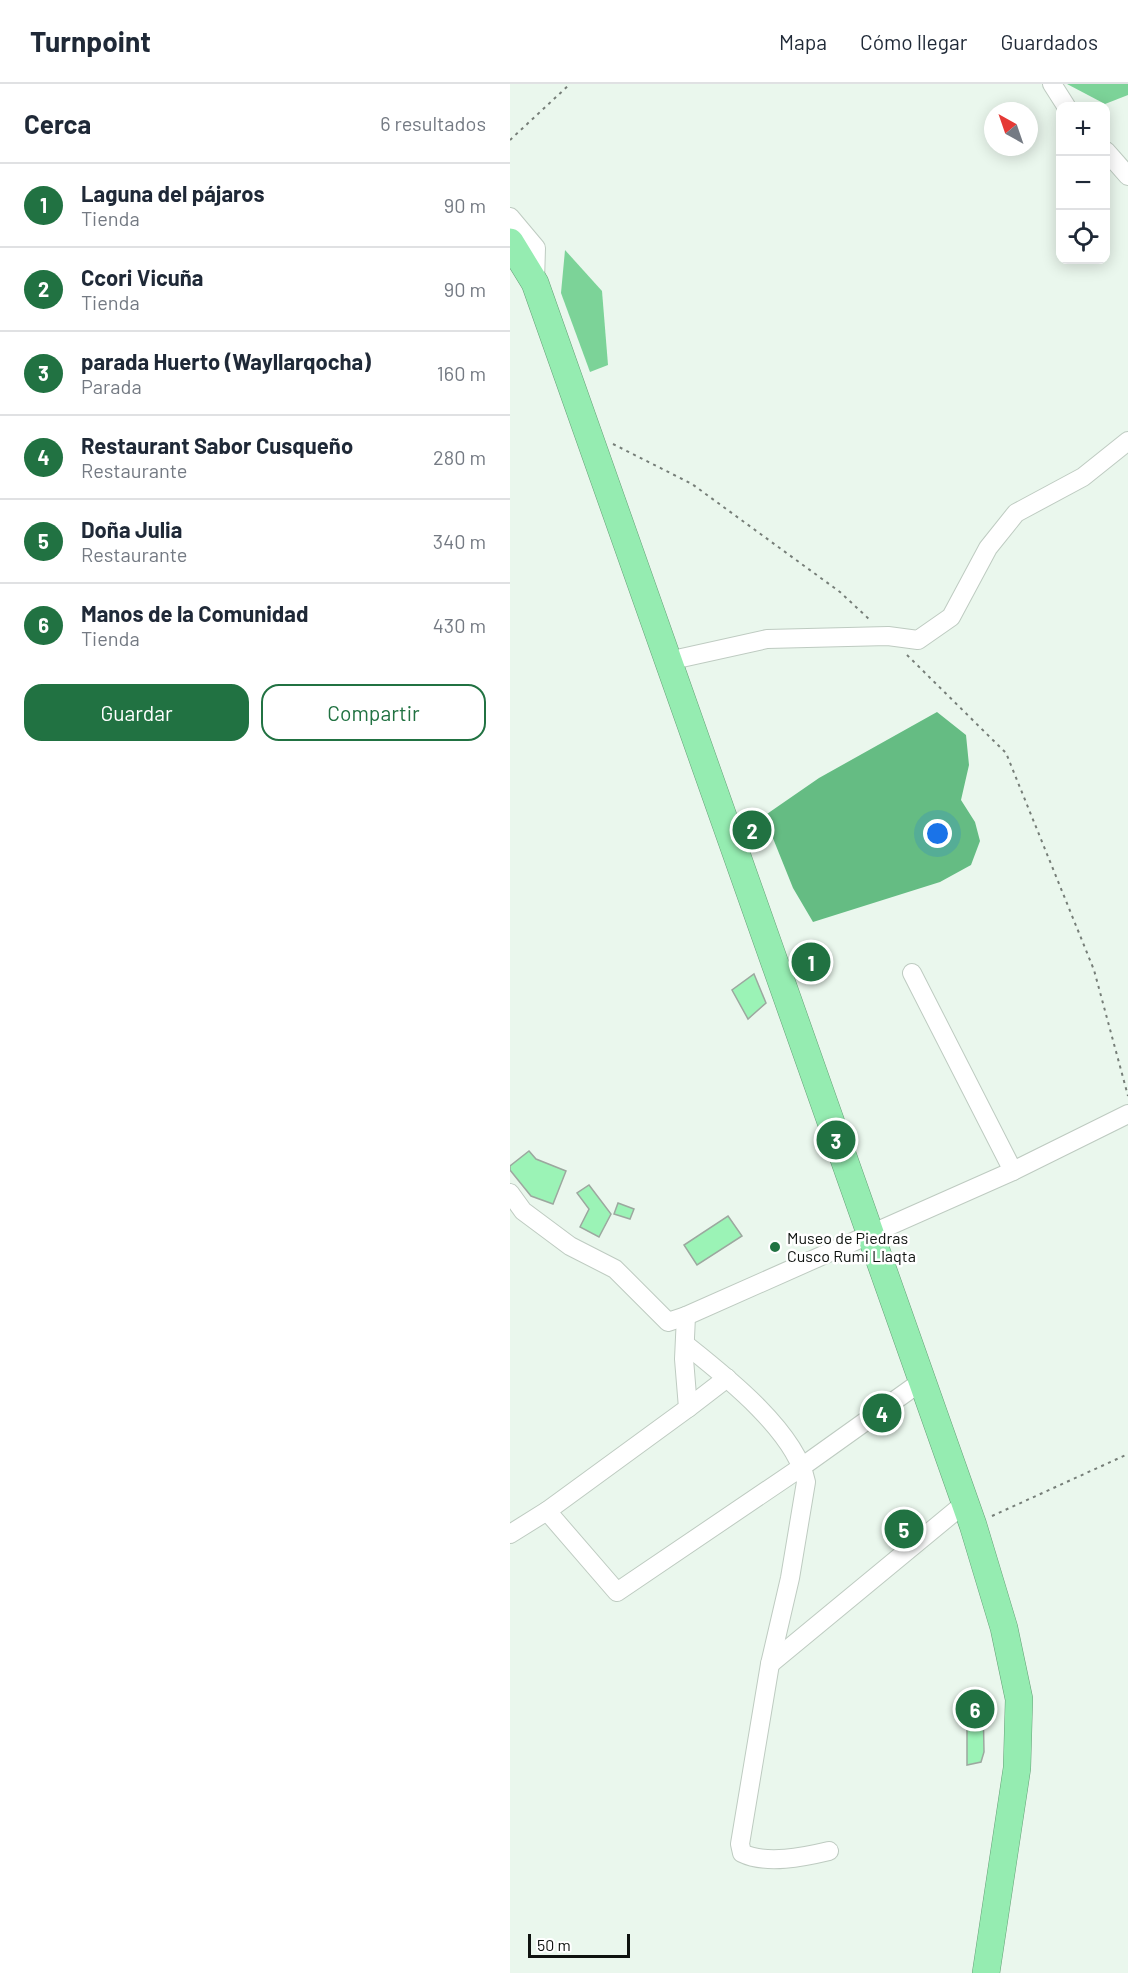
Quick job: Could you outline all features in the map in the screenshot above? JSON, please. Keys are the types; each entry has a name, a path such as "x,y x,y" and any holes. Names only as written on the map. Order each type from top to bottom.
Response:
{"highway":[{"path":"510,242 535,283 969,1514 1004,1628 1019,1699 1017,1768 986,1973"}],"street":[{"path":"1052,84 1063,102"},
{"path":"1110,155 1128,176"},
{"path":"510,217 536,248 535,283"},
{"path":"668,661 767,639 888,636 918,640 951,617 988,548 1016,513 1083,477 1128,441"},
{"path":"912,973 1013,1171"},
{"path":"510,1193 524,1211 570,1246 615,1269 668,1322 1013,1171 1128,1113"},
{"path":"686,1316 688,1408"},
{"path":"685,1344 758,1405 803,1466 806,1482 790,1578 770,1664 740,1844 742,1853 750,1857 801,1857 829,1851"},
{"path":"510,1534 547,1511 727,1378"},
{"path":"547,1511 617,1592 803,1466 922,1381"},
{"path":"770,1664 969,1514"}],"path":[{"path":"510,140 570,84"},
{"path":"586,431 693,484 840,592 888,636 1006,753 1094,970 1128,1096"},
{"path":"969,1514 1128,1454"}],"shaded area":[{"path":"1067,84 1128,84 1128,95 1110,102 1101,102"},
{"path":"565,250 602,291 608,365 590,372 561,293"},
{"path":"937,712 966,735 969,765 961,800 975,822 980,841 971,865 940,882 813,922 793,888 764,816 819,778"}],"building":[{"path":"754,974 766,1003 748,1019 732,990"},
{"path":"529,1151 536,1159 566,1171 553,1204 531,1196 510,1170 510,1166"},
{"path":"589,1185 611,1214 599,1237 580,1227 589,1209 577,1193"},
{"path":"618,1203 634,1209 630,1219 614,1214"},
{"path":"728,1216 742,1236 697,1265 684,1245"},
{"path":"967,1701 983,1701 984,1752 981,1762 967,1765"}],"place":[{"name":"Ccori Vicuña","path":"752,830"},
{"name":"Laguna del pájaros","path":"811,962"},
{"name":"parada Huerto (Wayllarqocha)","path":"836,1140"},
{"name":"Museo de Piedras Cusco Rumi Llaqta","path":"775,1247"},
{"name":"Restaurant Sabor Cusqueño","path":"882,1413"},
{"name":"Doña Julia","path":"904,1529"},
{"name":"Manos de la Comunidad","path":"975,1709"}]}
